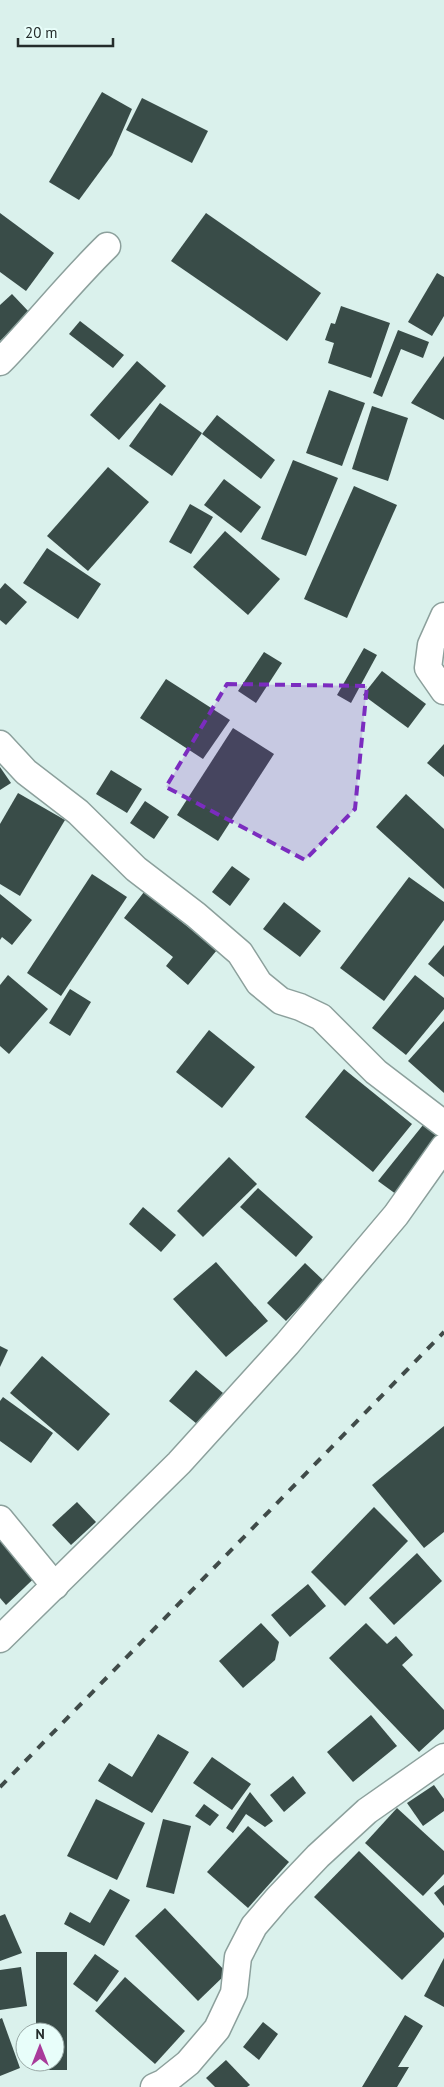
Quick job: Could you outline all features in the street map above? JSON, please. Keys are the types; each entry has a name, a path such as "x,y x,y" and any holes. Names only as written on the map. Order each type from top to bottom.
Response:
{"street":[{"path":"0,362 35,326 70,283 107,246"},
{"path":"444,616 431,645 428,668 444,691"},
{"path":"0,744 26,772 78,812 136,869 196,915 240,953 259,983 281,1001 321,1017 376,1072 444,1124"},
{"path":"0,1639 179,1463 286,1344 396,1215 444,1147"},
{"path":"0,1519 55,1586"},
{"path":"154,2087 164,2083 188,2063 217,2029 234,1993 238,1957 254,1926 278,1898 318,1856 368,1811 444,1757"}],"highlighted area":[{"path":"227,684 367,686 355,809 305,860 166,787"}],"building":[{"path":"102,92 132,109 112,155 79,200 49,182"},
{"path":"142,98 208,131 192,163 126,130"},
{"path":"0,213 54,253 26,291 0,272"},
{"path":"206,213 321,293 287,341 171,261"},
{"path":"437,273 444,277 444,316 432,336 408,322"},
{"path":"12,294 30,313 0,341 0,305"},
{"path":"341,306 390,323 371,378 328,363 334,343 325,340 331,323 335,324"},
{"path":"80,321 124,355 113,368 69,334"},
{"path":"398,330 429,342 423,358 401,349 382,397 373,393"},
{"path":"444,356 444,420 411,403"},
{"path":"137,361 166,386 119,440 90,415"},
{"path":"329,390 365,403 342,466 306,453"},
{"path":"160,403 202,433 172,476 129,446"},
{"path":"372,406 408,418 388,481 352,469"},
{"path":"217,415 275,460 261,479 202,434"},
{"path":"293,460 338,478 306,556 261,539"},
{"path":"108,467 149,502 88,571 47,536"},
{"path":"224,479 261,507 241,533 204,505"},
{"path":"354,486 397,505 347,618 304,599"},
{"path":"190,504 213,517 191,554 169,542"},
{"path":"225,531 280,579 248,615 193,567"},
{"path":"47,548 101,584 78,619 23,583"},
{"path":"5,583 27,602 6,625 0,620 0,589"},
{"path":"364,648 377,655 351,703 337,695"},
{"path":"264,652 282,663 256,703 238,691"},
{"path":"382,671 426,704 408,728 363,695"},
{"path":"166,679 230,720 203,759 140,718"},
{"path":"233,728 274,754 218,841 177,815"},
{"path":"444,744 444,777 427,763"},
{"path":"0,767 11,783 0,790"},
{"path":"111,770 142,789 127,813 96,794"},
{"path":"18,793 65,820 20,896 0,884 0,824"},
{"path":"406,794 444,829 444,889 376,827"},
{"path":"145,801 169,817 154,839 130,823"},
{"path":"232,866 250,879 230,906 212,892"},
{"path":"92,874 127,897 61,996 27,973"},
{"path":"409,877 444,902 444,920 384,1001 340,968"},
{"path":"144,892 217,950 188,985 166,966 173,957 124,918"},
{"path":"0,894 32,920 12,945 2,937 0,940"},
{"path":"284,902 321,931 300,957 263,929"},
{"path":"444,945 444,977 428,964"},
{"path":"8,975 48,1009 9,1054 0,1046 0,985"},
{"path":"415,975 444,998 444,1009 406,1055 372,1028"},
{"path":"70,989 91,1002 70,1036 49,1023"},
{"path":"444,1021 444,1093 408,1061"},
{"path":"209,1030 255,1067 222,1108 176,1072"},
{"path":"344,1069 412,1124 373,1172 305,1117"},
{"path":"423,1125 444,1141 400,1197 378,1181"},
{"path":"229,1157 257,1184 203,1237 177,1211"},
{"path":"258,1188 313,1237 296,1257 240,1207"},
{"path":"143,1207 176,1235 161,1252 129,1224"},
{"path":"216,1262 268,1321 226,1357 173,1299"},
{"path":"305,1263 324,1281 286,1321 267,1303"},
{"path":"0,1346 8,1350 0,1367"},
{"path":"42,1356 110,1414 78,1451 10,1393"},
{"path":"196,1370 223,1393 197,1424 169,1401"},
{"path":"3,1397 53,1433 31,1463 0,1441 0,1401"},
{"path":"444,1426 444,1532 424,1548 372,1485"},
{"path":"77,1502 96,1522 71,1545 52,1525"},
{"path":"374,1507 408,1541 345,1606 311,1572"},
{"path":"0,1538 45,1568 6,1605 0,1598"},
{"path":"417,1553 442,1581 394,1625 369,1598"},
{"path":"308,1584 326,1606 290,1637 271,1615"},
{"path":"261,1623 279,1642 275,1660 243,1688 219,1661"},
{"path":"366,1623 387,1644 396,1636 413,1655 402,1665 444,1710 444,1729 419,1752 329,1658"},
{"path":"371,1715 397,1746 353,1782 327,1752"},
{"path":"158,1734 189,1752 152,1813 98,1781 109,1763 132,1777"},
{"path":"212,1757 251,1784 232,1810 193,1783"},
{"path":"293,1776 306,1793 284,1812 270,1795"},
{"path":"434,1785 444,1799 444,1811 423,1826 407,1803"},
{"path":"250,1792 273,1821 265,1827 246,1814 233,1833 226,1828"},
{"path":"96,1799 145,1823 117,1880 67,1856"},
{"path":"204,1804 219,1815 210,1826 195,1816"},
{"path":"397,1808 444,1851 444,1874 423,1896 365,1843"},
{"path":"163,1819 191,1826 174,1894 146,1887"},
{"path":"248,1826 289,1862 248,1908 207,1872"},
{"path":"359,1851 444,1933 444,1937 402,1980 314,1897"},
{"path":"444,1885 444,1906 434,1893"},
{"path":"110,1889 130,1900 104,1946 64,1924 70,1912 90,1923"},
{"path":"165,1908 227,1973 198,2001 135,1936"},
{"path":"5,1914 22,1953 0,1961 0,1916"},
{"path":"36,1952 67,1952 67,2070 65,2070 65,2022 36,2022"},
{"path":"95,1954 119,1971 97,2002 73,1984"},
{"path":"444,1958 444,2007 424,1996"},
{"path":"21,1967 27,2006 0,2010 0,1970"},
{"path":"125,1977 185,2031 155,2064 95,2011"},
{"path":"405,2015 423,2026 398,2067 409,2067 397,2087 362,2087"},
{"path":"2,2018 15,2054 15,2070 0,2076 0,2019"},
{"path":"263,2022 278,2034 259,2060 243,2047"},
{"path":"226,2060 250,2085 247,2087 215,2087 206,2078"}],"railway":[{"path":"0,1787 444,1332"}]}
